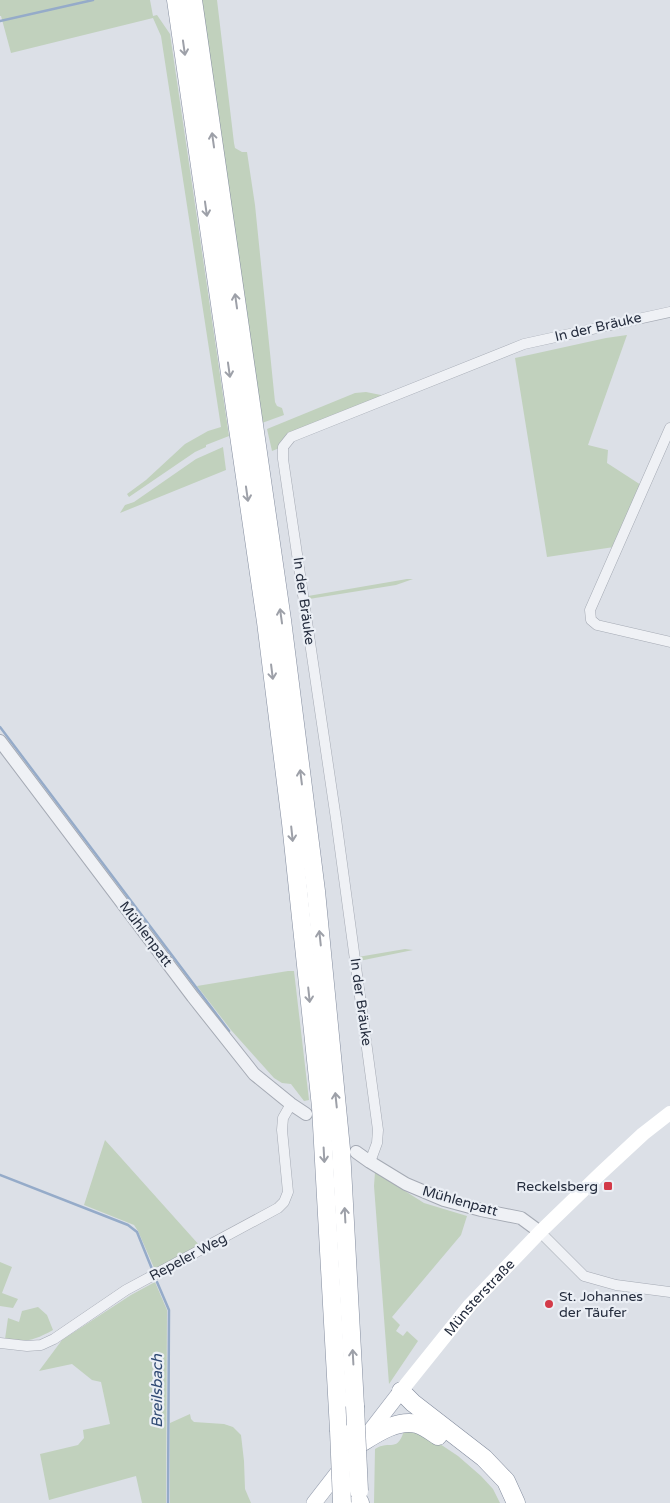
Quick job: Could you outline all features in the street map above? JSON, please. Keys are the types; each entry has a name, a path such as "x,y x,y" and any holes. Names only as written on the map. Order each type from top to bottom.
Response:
{"highway":[{"path":"176,0 266,622 291,823 321,1107 339,1430 356,1500"},
{"path":"193,0 282,620 316,891 341,1149 355,1406 356,1500"},
{"path":"397,1396 438,1436"},
{"path":"397,1396 413,1403 484,1458 506,1481 516,1503"},
{"path":"361,1443 402,1423 418,1424 474,1462 492,1482 505,1503"}],"main road":[{"name":"Münsterstraße","path":"314,1503 470,1305 601,1172 670,1113"}],"street":[{"name":"In der Bräuke","path":"370,1162 377,1143 378,1130 336,819 283,459 284,448 291,437 524,344 670,312"},
{"path":"670,428 590,610 591,620 597,625 670,642"},
{"name":"Mühlenpatt","path":"0,741 192,997 254,1074 306,1114"},
{"name":"Repeler Weg","path":"0,1343 27,1346 41,1345 126,1290 278,1208 284,1202 288,1192 282,1130 283,1118 291,1104"},
{"name":"Mühlenpatt","path":"356,1152 406,1184 444,1200 521,1218 540,1232"},
{"path":"540,1232 584,1276 616,1284 670,1292"}],"green space":[{"path":"0,0 150,0 153,16 157,15 170,34 229,436 206,445 206,447 195,452 129,497 127,494 146,480 185,444 208,431 221,427 161,36 153,18 11,53 0,16"},
{"path":"201,0 217,0 234,143 235,148 242,152 247,152 255,205 275,402 277,406 282,408 284,415 262,423"},
{"path":"627,335 588,445 608,450 607,463 641,485 614,547 547,557 515,358"},
{"path":"366,392 381,396 272,451 267,429 355,393"},
{"path":"223,447 226,470 120,513 125,505 134,502 196,459"},
{"path":"413,579 396,585 309,599 308,596"},
{"path":"405,949 413,950 359,961 358,957"},
{"path":"294,971 309,1100 304,1101 291,1084 282,1083 274,1078 231,1030 197,986"},
{"path":"105,1140 200,1246 155,1270 134,1225 84,1205"},
{"path":"375,1172 424,1203 467,1216 461,1235 392,1317 400,1325 396,1331 403,1336 407,1331 418,1341 389,1384 374,1186"},
{"path":"0,1262 12,1267 2,1293 18,1299 13,1308 0,1306"},
{"path":"155,1282 167,1310 166,1503 142,1503 136,1476 49,1500 40,1454 78,1445 84,1438 83,1430 110,1424 101,1382 92,1380 72,1364 39,1371 62,1340 131,1295"},
{"path":"38,1307 47,1315 53,1330 30,1340 5,1339 8,1318 19,1322 22,1311"},
{"path":"190,1414 194,1422 224,1424 233,1427 241,1435 245,1489 251,1503 170,1503 170,1423"},
{"path":"405,1427 431,1438 458,1456 493,1489 500,1503 374,1503 375,1449 380,1446 396,1444 402,1436"}],"waterway":[{"path":"0,21 93,0"},
{"path":"0,727 229,1031"},
{"path":"0,1175 128,1225 137,1232 152,1269"},
{"name":"Breilsbach","path":"157,1282 169,1310 168,1503"}],"place":[{"name":"Reckelsberg","path":"608,1186"},
{"name":"St. Johannes der Täufer","path":"549,1304"}]}
